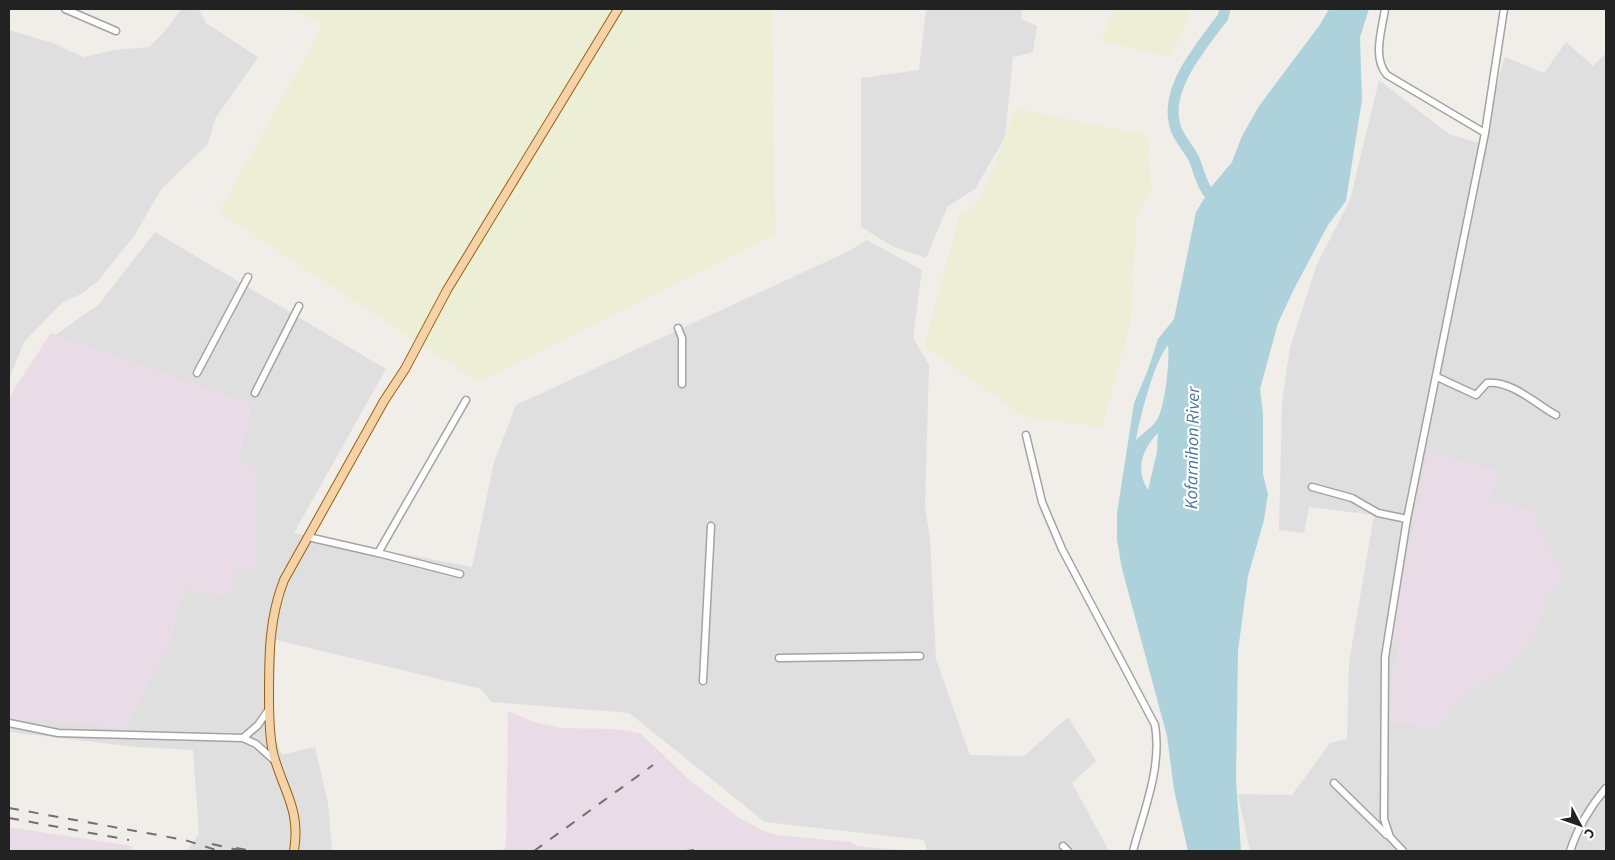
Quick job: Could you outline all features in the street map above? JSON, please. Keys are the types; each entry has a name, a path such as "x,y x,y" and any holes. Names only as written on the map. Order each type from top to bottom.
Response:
{"main road":[{"path":"294,851 297,832 295,816 276,762 269,709 268,652 274,609 284,580 384,401 405,369 447,290 618,9"}],"street":[{"path":"65,9 116,31"},
{"path":"1385,9 1379,53 1382,70 1429,102 1485,133"},
{"path":"1390,837 1384,818 1385,657 1407,519 1485,133 1504,9"},
{"path":"197,373 248,277"},
{"path":"255,393 299,306"},
{"path":"678,328 682,338 682,384"},
{"path":"1437,377 1476,395 1487,384 1500,384 1524,395 1556,415"},
{"path":"378,553 466,400"},
{"path":"1026,435 1042,502 1062,549 1155,725 1158,743 1157,761 1132,851"},
{"path":"1312,487 1352,498 1378,513 1407,519"},
{"path":"703,681 710,526"},
{"path":"308,537 460,574"},
{"path":"778,658 920,656"},
{"path":"243,738 258,725 269,709"},
{"path":"9,723 58,733 243,738 256,744 276,762"},
{"path":"1334,783 1403,851"},
{"path":"1570,851 1577,832 1586,816 1606,788"}],"shaded area":[{"path":"181,9 199,9 206,23 258,57 215,119 208,144 162,188 134,236 98,281 81,294 62,303 24,342 9,379 9,30 53,43 83,57 114,50 149,47 165,31"},
{"path":"926,9 1022,9 1021,19 1037,26 1033,52 1013,57 1005,137 975,189 948,206 926,258 892,246 861,227 861,78 919,70"},
{"path":"1566,42 1593,66 1606,53 1606,851 1250,851 1238,794 1292,795 1330,743 1347,739 1349,662 1374,515 1309,507 1304,533 1279,530 1282,403 1290,347 1317,264 1350,200 1379,80 1449,134 1479,143 1505,57 1544,73"},
{"path":"155,232 386,369 294,533 472,567 494,462 516,405 847,252 867,240 922,270 913,338 929,365 925,507 930,538 936,659 970,755 1024,756 1068,717 1096,761 1072,783 1109,851 927,851 924,840 765,822 629,713 491,702 481,689 276,640 272,729 282,755 315,747 328,803 332,851 187,851 199,833 193,750 136,747 9,732 9,406 44,343 99,304"},
{"path":"51,333 253,405 238,461 258,468 258,570 235,568 229,597 184,589 169,646 125,728 9,719 9,397"},
{"path":"1428,452 1498,471 1491,501 1531,509 1564,578 1547,599 1536,633 1507,668 1461,697 1442,724 1435,728 1390,723 1393,670 1400,639 1392,638"},
{"path":"508,711 534,722 562,728 616,729 640,733 693,783 738,817 764,831 777,835 851,842 857,846 912,851 501,851 506,846"},
{"path":"9,827 132,846 132,851 9,851"}],"green space":[{"path":"290,9 772,9 775,235 478,382 219,212 323,25"},
{"path":"1115,9 1191,9 1171,58 1101,40"},
{"path":"1016,108 1148,136 1151,191 1136,218 1131,321 1102,427 1024,417 924,346 960,213 980,202"}],"water":[{"name":"Kofarnihon River","path":"1329,9 1369,9 1360,37 1362,100 1346,201 1328,225 1278,323 1260,389 1263,414 1263,474 1268,494 1264,520 1248,576 1238,651 1236,779 1241,851 1188,851 1174,790 1167,736 1122,569 1117,540 1117,513 1134,403 1148,370 1158,339 1174,319 1196,212 1212,186 1232,162 1242,136 1259,106 1319,26","holes":["1168,345 1166,382 1161,412 1154,424 1136,440 1144,404 1153,376","1158,433 1157,452 1148,490 1142,475 1142,460 1152,439"]}],"waterway":[{"path":"1218,201 1205,188 1194,159 1176,129 1173,114 1174,99 1179,84 1195,55 1223,17 1225,9"}],"railway":[{"path":"534,851 653,765"},
{"path":"9,808 185,840 219,851"},
{"path":"9,818 129,840"},
{"path":"212,844 242,851"},
{"path":"236,848 254,851"},
{"path":"686,851 694,850"}]}
